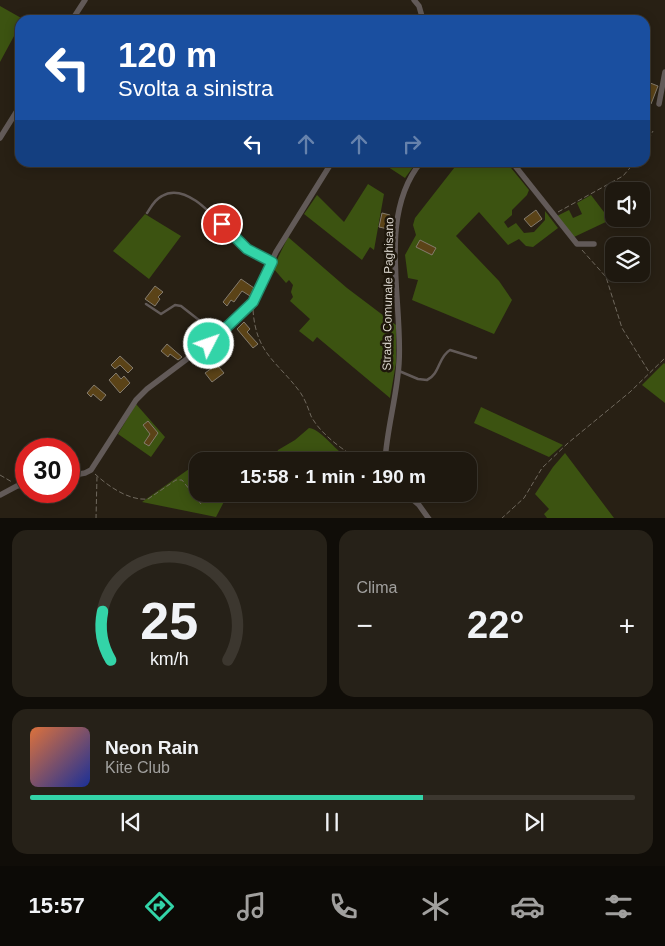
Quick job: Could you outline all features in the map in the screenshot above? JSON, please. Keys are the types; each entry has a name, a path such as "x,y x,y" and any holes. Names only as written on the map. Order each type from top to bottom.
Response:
{"street":[{"path":"75,15 85,0"},
{"path":"414,0 419,6 422,15"},
{"path":"659,104 665,72"},
{"path":"0,138 15,114"},
{"path":"80,474 91,470 136,400 219,336 253,302 272,262 301,210 329,167"},
{"name":"Strada Comunale Paghisano","path":"385,452 398,371 396,227 407,180 417,167"},
{"path":"516,167 577,244 594,244"},
{"path":"0,495 15,488"},
{"path":"415,502 429,518"}],"lane":[{"path":"147,213 156,200 164,194 174,193 187,196 207,209 247,249 272,262"},
{"path":"146,304 161,314 175,306 181,306 219,336"},
{"path":"398,371 418,379 427,380 435,374 445,353 450,350 476,358"}],"path":[{"path":"650,137 653,131"},
{"path":"554,215 579,199 623,176 631,167"},
{"path":"577,244 606,277 622,328 649,372"},
{"path":"253,302 254,322 263,350 300,392 312,418 346,452"},
{"path":"501,518 524,498 542,468 568,443 630,392 665,358"},
{"path":"91,470 130,496 143,500 148,499 176,480 182,480 200,504"},
{"path":"96,475 96,518"},
{"path":"0,476 15,484"}],"green space":[{"path":"0,6 16,15 15,34 0,62"},
{"path":"388,167 413,167 405,178"},
{"path":"455,167 510,167 529,190 527,195 512,210 512,215 504,222 508,228 516,223 524,233 534,232 545,220 545,211 558,228 533,247 526,246 519,239 508,245 479,212 456,236 499,281 512,300 494,334 412,300 418,280 408,278 405,255 416,235 413,225 415,218"},
{"path":"368,184 384,194 374,250 370,247 362,260 304,214 317,195 344,222"},
{"path":"591,195 605,213 605,222 574,237 557,216 569,210 573,218 582,214 577,203"},
{"path":"145,214 181,236 149,279 113,251"},
{"path":"288,237 347,288 396,325 396,363 390,398 317,337 313,342 299,331 310,319 290,301 293,297 291,292 293,285 289,280 286,283 273,268"},
{"path":"665,364 665,403 642,385"},
{"path":"136,404 165,437 151,457 118,434"},
{"path":"481,407 563,445 549,457 474,423"},
{"path":"309,428 319,433 340,452 277,452"},
{"path":"565,453 614,518 547,518 544,514 549,509 535,494"},
{"path":"189,469 189,502 224,502 216,517 142,502"}],"building":[{"path":"650,83 658,86 650,104"},
{"path":"536,210 542,219 531,227 524,219"},
{"path":"382,213 390,215 388,229 379,227"},
{"path":"420,240 436,248 432,255 416,247"},
{"path":"241,279 254,288 250,296 242,291 234,302 231,300 227,306 223,302"},
{"path":"155,286 163,292 158,297 160,299 155,306 145,299"},
{"path":"244,322 250,329 247,332 258,344 253,348 237,329"},
{"path":"167,344 182,357 178,360 170,354 168,357 161,351"},
{"path":"208,354 224,373 212,382 205,373 212,368 204,357"},
{"path":"120,356 133,368 128,373 120,365 115,369 111,365"},
{"path":"116,373 121,379 124,376 130,383 120,393 109,380"},
{"path":"94,385 106,395 101,401 93,394 91,397 87,393"},
{"path":"148,421 158,433 149,446 144,443 150,434 143,425"}],"route":[{"path":"209,344 246,311 253,302 272,262 247,249 222,224"}]}
